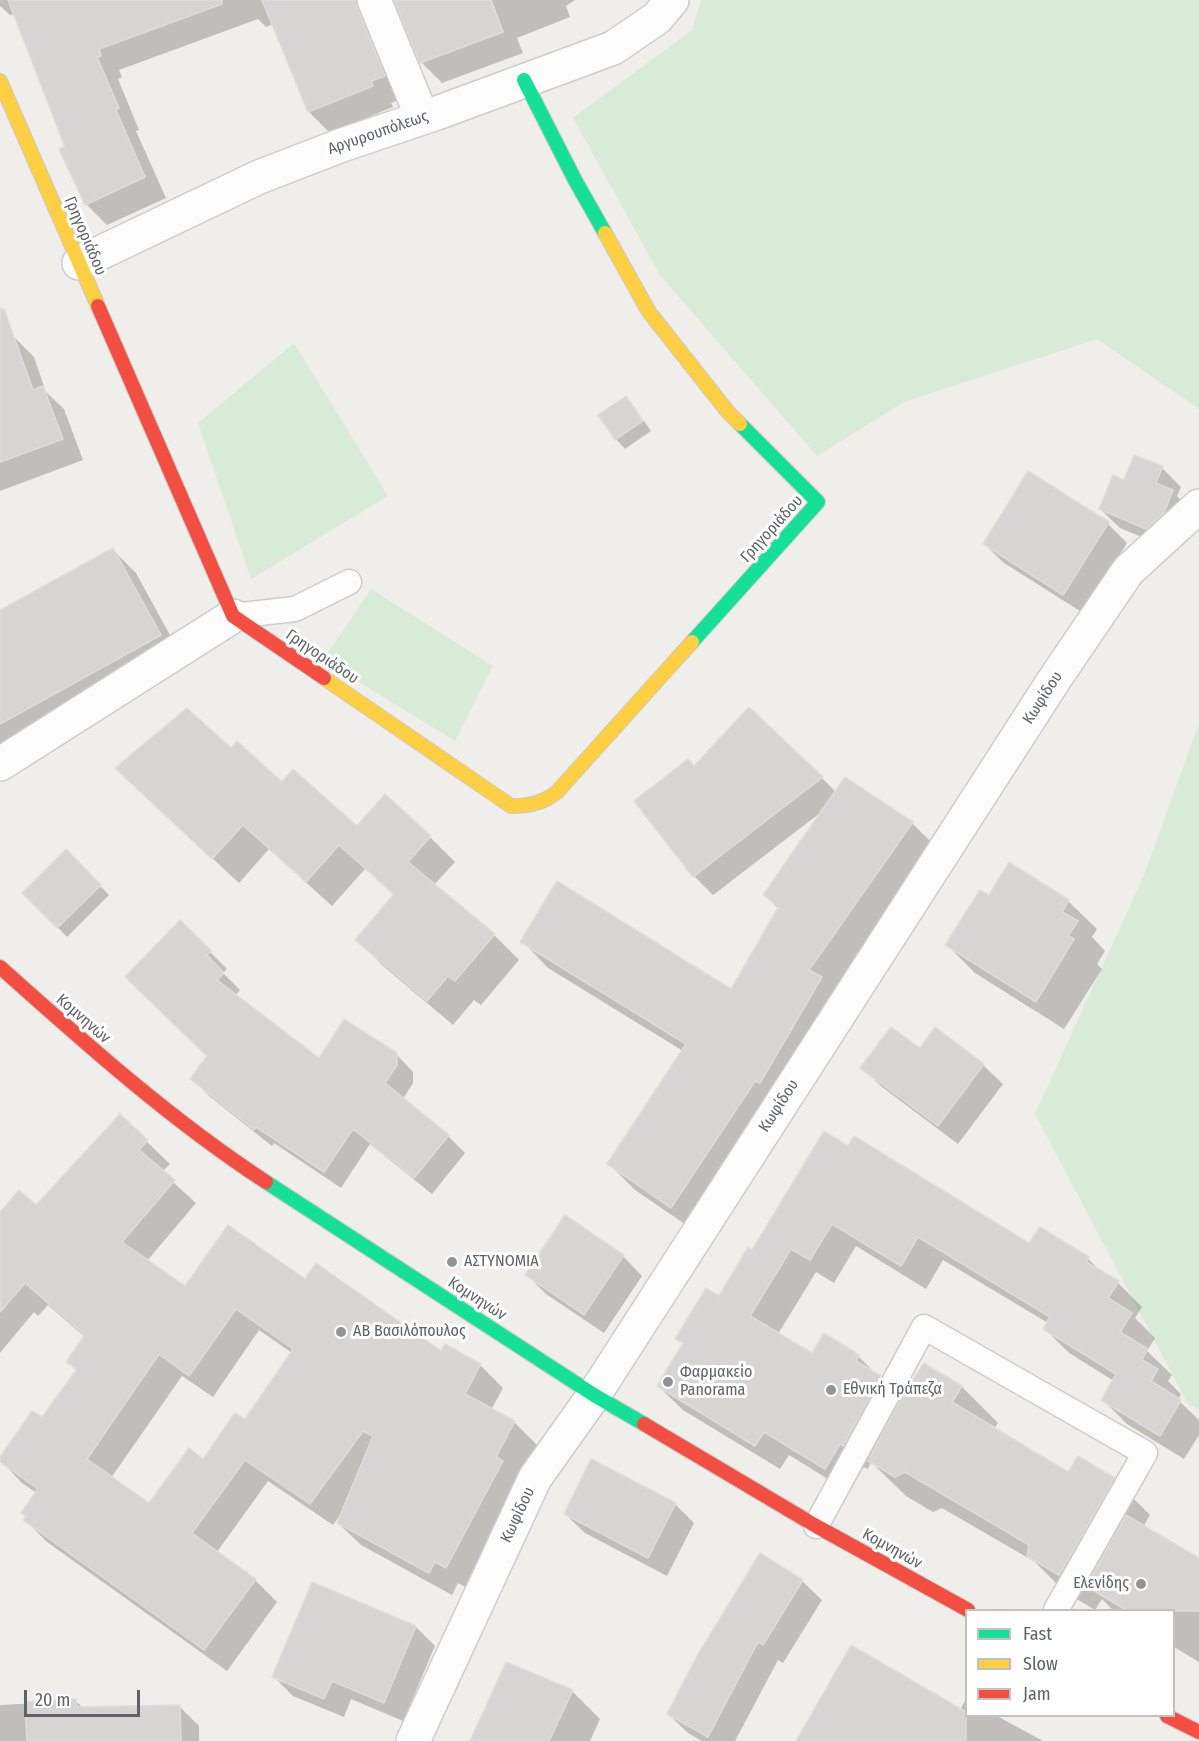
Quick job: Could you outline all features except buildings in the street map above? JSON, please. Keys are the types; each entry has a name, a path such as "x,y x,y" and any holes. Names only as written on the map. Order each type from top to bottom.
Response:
{"street":[{"path":"374,0 422,117"},
{"name":"Αργυρουπόλεως","path":"79,263 259,177 613,48 657,18 672,0"},
{"name":"Γρηγοριάδου","path":"0,81 233,616 511,806 526,807 547,800 558,792 818,502 728,412 649,312 575,180 524,80"},
{"name":"Κωφίδου","path":"413,1741 535,1478 594,1395 1067,660 1128,571 1199,506"},
{"path":"0,764 233,616"},
{"name":"Κομνηνών","path":"0,968 91,1048 217,1150 594,1395 816,1526 965,1609"},
{"path":"1169,1717 1199,1732"}],"lane":[{"path":"233,616 294,609 349,582"},
{"path":"816,1526 924,1327 1145,1453 1057,1609"}],"green space":[{"path":"701,0 1199,0 1199,409 1097,339 904,402 817,456 660,275 573,118 692,30"},
{"path":"294,343 388,496 251,579 198,423"},
{"path":"371,589 493,666 455,741 323,660"},
{"path":"1199,723 1199,1409 1188,1404 1035,1114 1144,875"}],"traffic: fast":[{"path":"524,80 605,233"},
{"path":"692,642 818,502 740,424"},
{"path":"266,1182 594,1395 644,1424"}],"traffic: slow":[{"path":"0,81 98,306"},
{"path":"605,233 649,312 740,424"},
{"path":"324,678 511,806 524,805 536,803 557,792 692,642"}],"traffic: jam":[{"path":"98,306 233,616 324,678"},
{"path":"0,967 162,1107 266,1182"},
{"path":"644,1424 816,1526 966,1609"},
{"path":"1169,1717 1199,1732"}],"place":[{"name":"ΑΣΤΥΝΟΜΙΑ","path":"452,1262"},
{"name":"ΑΒ Βασιλόπουλος","path":"341,1332"},
{"name":"Φαρμακείο Panorama","path":"668,1382"},
{"name":"Εθνική Τράπεζα","path":"831,1390"},
{"name":"Ελενίδης","path":"1141,1584"}]}
